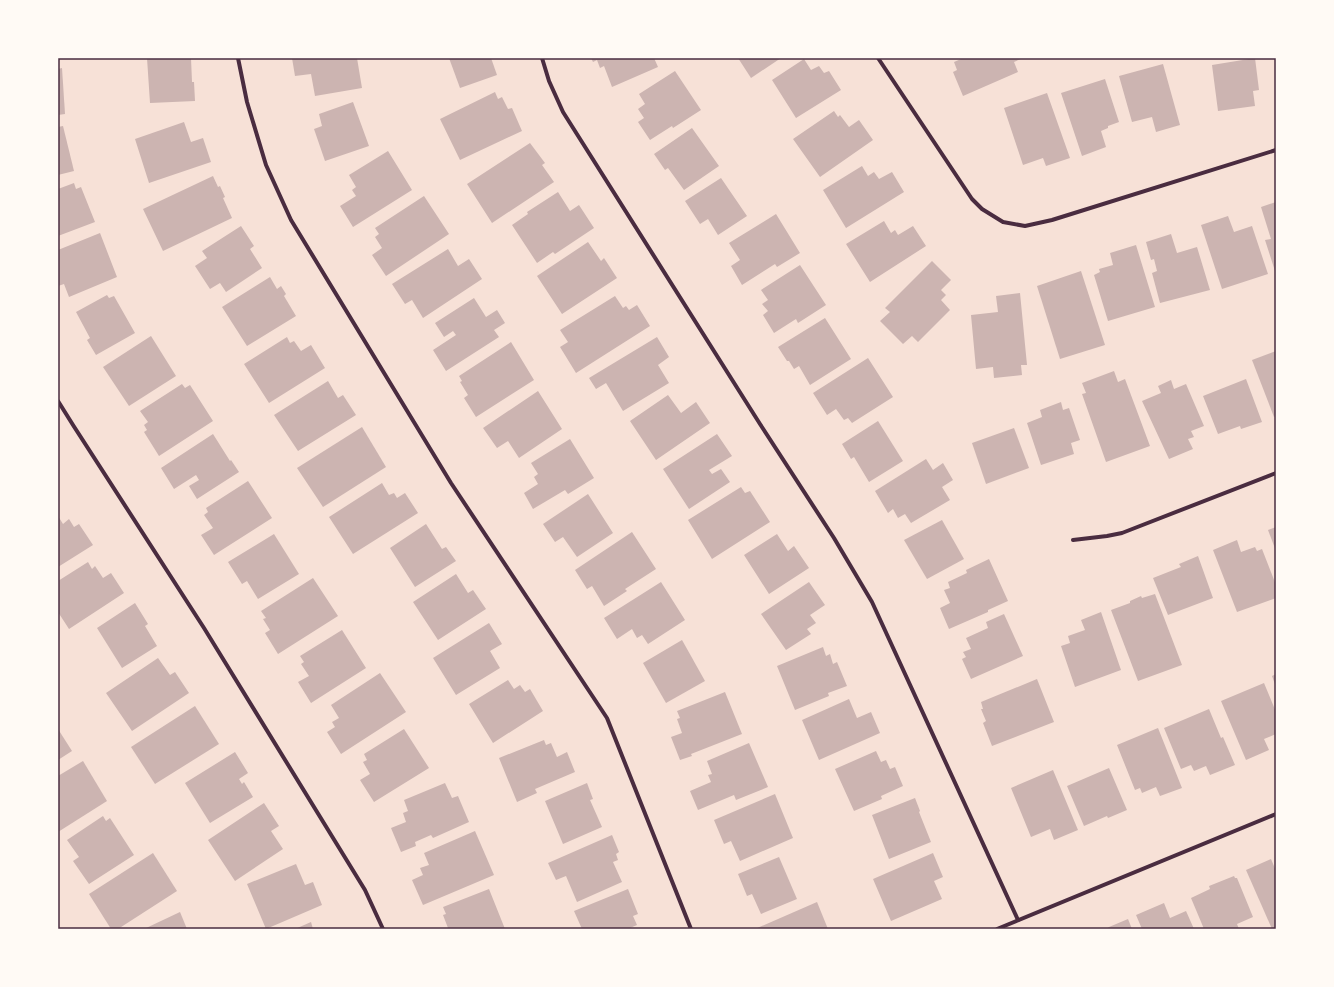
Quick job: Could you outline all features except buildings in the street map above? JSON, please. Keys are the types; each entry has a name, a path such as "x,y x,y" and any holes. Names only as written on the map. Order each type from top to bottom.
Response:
{"street":[{"path":"238,58 247,102 266,165 291,220 451,483 607,718 691,929"},
{"path":"542,58 549,81 563,112 760,424 834,538 872,602 1018,920"},
{"path":"878,58 972,199 982,209 1003,222 1025,226 1052,220 1276,150"},
{"path":"58,401 72,426 204,628 366,890 383,929"},
{"path":"1073,540 1122,533 1276,473"},
{"path":"997,929 1276,814"}]}
